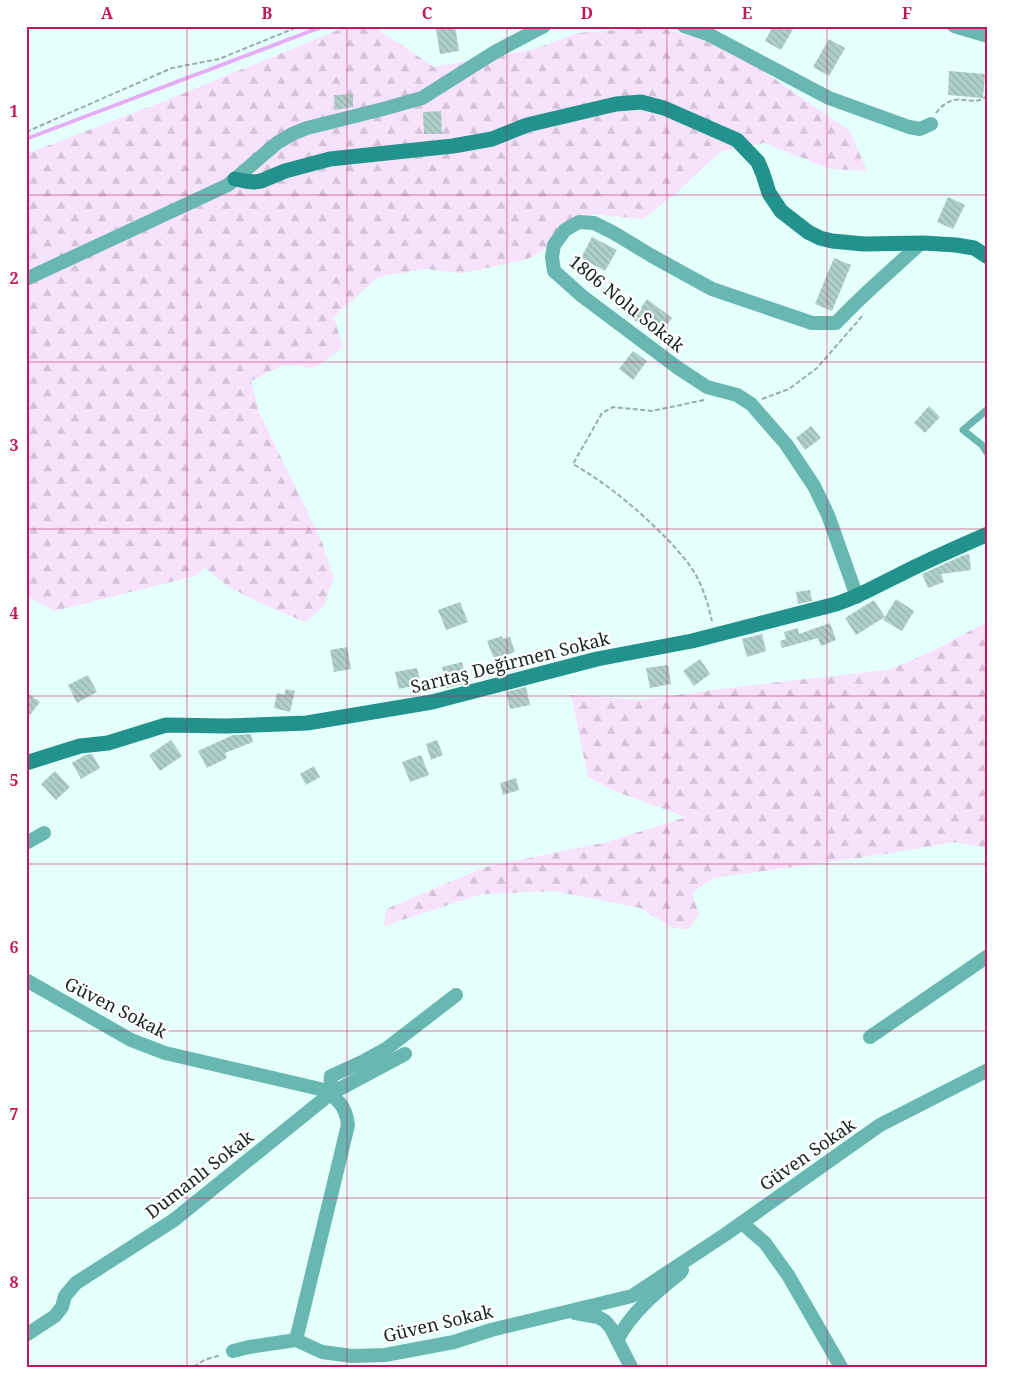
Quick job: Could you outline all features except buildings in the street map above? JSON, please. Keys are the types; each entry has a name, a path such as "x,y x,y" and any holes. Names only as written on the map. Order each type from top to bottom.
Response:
{"street":[{"path":"26,279 228,185 277,143 292,134 307,128 422,98 495,52 544,26"},
{"path":"684,26 708,34 829,98 909,127 920,129 931,124"},
{"path":"954,26 988,36"},
{"path":"236,178 245,182 261,181 285,170 330,159 453,146 492,139 527,125 616,104 641,102 664,108 737,140 758,162 769,193 781,211 808,232 820,238 864,244 921,243 956,245 974,248 988,257"},
{"name":"1806 Nolu Sokak","path":"857,597 828,515 814,486 786,444 751,404 736,396 707,387 678,368 582,296 554,271 552,257 554,245 565,230 579,222 594,223 712,289 812,323 836,323 862,295 894,269 921,243"},
{"name":"Sarıtaş Değirmen Sokak","path":"26,763 80,746 108,743 166,725 226,726 306,722 432,702 597,658 692,641 857,597 901,574 988,534"},
{"path":"26,843 44,833"},
{"path":"870,1037 988,956"},
{"name":"Güven Sokak","path":"26,980 131,1040 165,1053 320,1089 330,1094 341,1104 347,1114 348,1125 296,1340 322,1352 352,1356 385,1356 454,1342 491,1330 632,1296 666,1272 686,1261 880,1125 988,1070"},
{"path":"330,1094 331,1076 364,1061 386,1048 456,995"},
{"name":"Dumanlı Sokak","path":"26,1336 55,1316 62,1307 65,1296 76,1284 174,1220 330,1094 405,1054"},
{"path":"742,1222 765,1243 782,1267 841,1367"},
{"path":"617,1340 634,1314 680,1273 686,1261"},
{"path":"566,1313 598,1317 611,1328 631,1367"},
{"path":"233,1352 249,1347 296,1340"}],"lane":[{"path":"988,409 963,430 982,445 988,454"}],"path":[{"path":"26,132 172,68 219,59 300,26"},
{"path":"931,124 935,114 945,102 954,99 980,101 988,95"},
{"path":"751,404 789,389 817,368 866,312"},
{"path":"710,398 652,411 613,407 602,413 573,464 601,480 631,504 650,521 682,556 698,580 716,634"},
{"path":"194,1367 204,1360 233,1352"}],"green space":[{"path":"375,27 434,67 534,49 578,33 656,27 724,44 850,131 867,171 831,169 764,143 720,152 672,197 642,219 594,214 560,240 528,259 463,273 425,269 378,277 334,317 343,347 313,369 297,365 283,365 251,381 259,412 322,542 334,578 324,606 305,622 260,603 229,587 204,567 198,575 55,611 26,596 26,154 162,102 343,28"},
{"path":"988,621 988,848 955,842 879,855 713,878 692,893 699,915 689,929 673,928 640,908 554,891 482,894 384,926 386,909 485,867 607,842 686,817 617,792 588,777 571,695 640,700 888,670 935,650"}],"waterway":[{"path":"26,139 324,26"}]}
